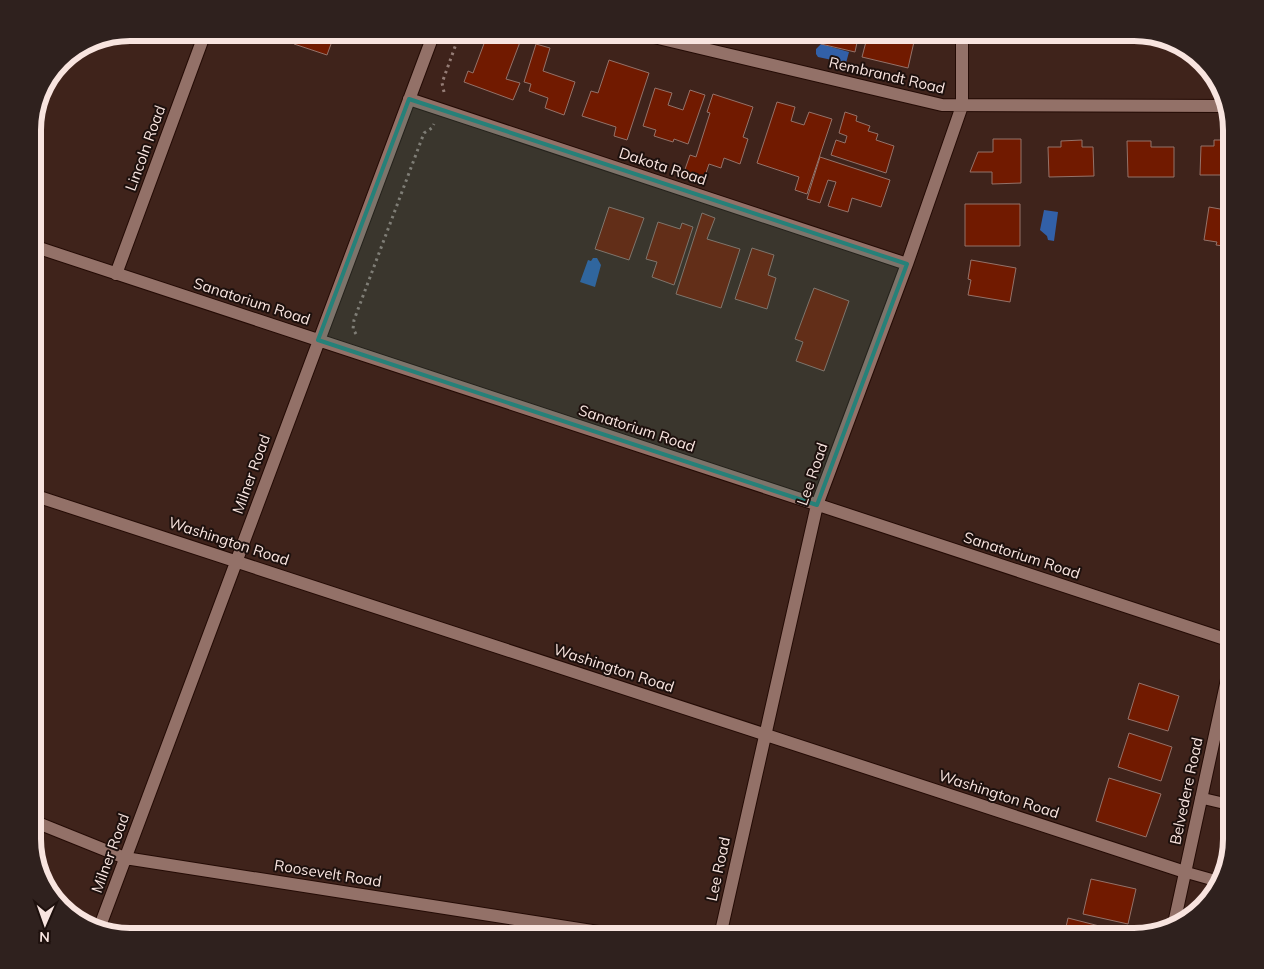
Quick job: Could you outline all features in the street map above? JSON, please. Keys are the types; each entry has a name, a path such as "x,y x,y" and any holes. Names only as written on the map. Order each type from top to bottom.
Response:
{"street":[{"name":"Lincoln Road","path":"116,274 202,41"},
{"name":"Milner Road","path":"101,923 431,41"},
{"name":"Rembrandt Road","path":"697,41 934,104 962,106 1219,106"},
{"name":"Lee Road","path":"722,928 817,505 907,264 962,106 962,41"},
{"name":"Dakota Road","path":"408,99 907,264"},
{"name":"Sanatorium Road","path":"41,249 1223,638"},
{"name":"Washington Road","path":"41,498 1185,872"},
{"name":"Belvedere Road","path":"1175,918 1223,701"},
{"name":"Roosevelt Road","path":"41,824 125,858 573,928"}],"lane":[{"path":"1201,798 1223,803"},
{"path":"1185,872 1213,879"}],"path":[{"path":"351,351 356,336 353,329 354,320 424,133 432,128 444,93 442,83 457,41"}],"highlighted area":[{"path":"409,99 907,264 817,505 318,340"}],"water":[{"path":"821,44 849,52 846,63 818,57 816,49"},
{"path":"1044,210 1058,212 1054,241 1048,240 1047,236 1040,230"},
{"path":"593,258 597,258 601,265 595,287 580,282 588,260 591,261"}],"building":[{"path":"295,41 332,41 327,55 294,44"},
{"path":"485,41 520,42 506,79 520,83 513,100 464,82 468,71 473,73"},
{"path":"822,41 857,41 855,52 821,44"},
{"path":"866,41 914,41 908,68 862,57"},
{"path":"536,44 550,48 543,71 575,82 564,115 545,108 548,98 529,91 531,84 524,82"},
{"path":"609,60 649,73 627,140 614,136 616,127 582,116 591,91 598,93"},
{"path":"655,88 672,93 668,105 683,110 690,90 705,95 688,144 674,139 673,142 654,136 656,130 643,126"},
{"path":"713,94 753,107 743,137 748,139 740,164 724,158 721,168 709,164 703,182 683,175 690,155 696,157 710,113 707,112"},
{"path":"777,102 795,107 791,121 804,125 809,112 832,119 807,194 795,190 799,177 757,163"},
{"path":"845,112 857,116 856,121 870,126 868,131 878,134 876,140 894,146 886,173 831,155 836,140 845,143 847,136 839,133"},
{"path":"993,139 1021,139 1021,183 992,184 992,172 970,172 978,152 993,152"},
{"path":"1082,140 1082,147 1093,147 1094,176 1049,177 1048,147 1061,147 1061,141"},
{"path":"1214,140 1223,140 1223,175 1200,175 1201,146 1214,146"},
{"path":"1127,141 1151,141 1151,147 1174,147 1174,177 1128,177"},
{"path":"820,157 890,180 881,207 852,198 848,212 828,206 836,182 828,180 820,203 807,199"},
{"path":"965,204 1020,204 1020,246 965,246"},
{"path":"609,207 644,218 629,260 595,249"},
{"path":"1209,207 1223,210 1223,246 1216,245 1217,242 1204,240"},
{"path":"702,213 715,218 707,239 740,249 721,308 676,294"},
{"path":"658,222 680,229 682,223 693,227 674,285 652,277 657,262 646,259"},
{"path":"752,248 774,255 768,275 776,278 767,309 735,299"},
{"path":"971,260 1016,268 1010,302 968,295 971,280 968,279"},
{"path":"814,288 849,301 824,371 796,361 803,342 795,339"},
{"path":"1139,683 1179,696 1168,731 1128,719"},
{"path":"1129,733 1172,747 1161,781 1118,767"},
{"path":"1109,778 1161,794 1146,837 1096,821"},
{"path":"1091,879 1136,889 1128,924 1083,914"},
{"path":"1068,918 1107,928 1066,928"}]}
